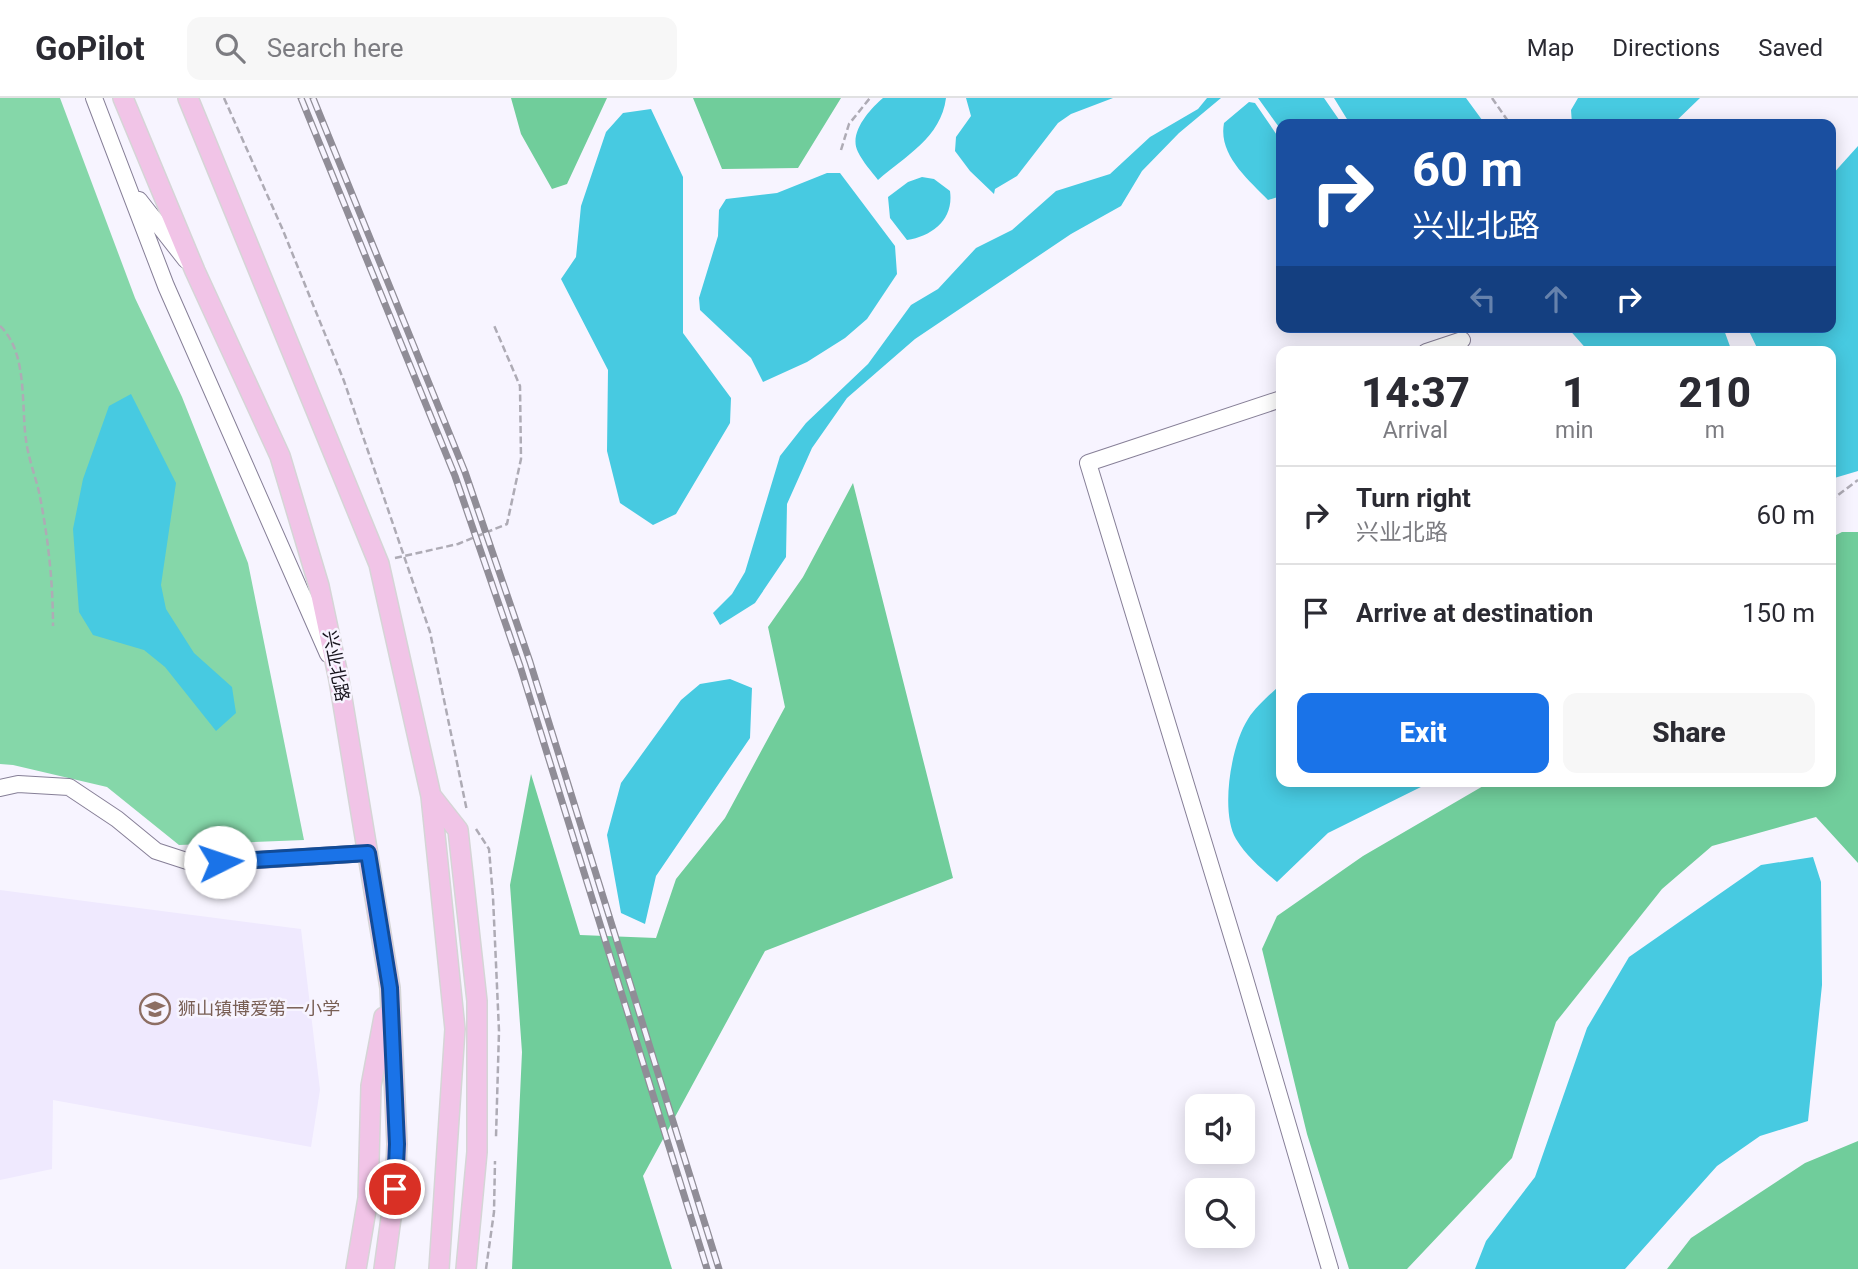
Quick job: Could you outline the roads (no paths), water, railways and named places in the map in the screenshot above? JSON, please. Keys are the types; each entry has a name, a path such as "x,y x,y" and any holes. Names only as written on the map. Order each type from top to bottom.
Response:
{"main road":[{"name":"兴业北路","path":"123,98 195,271 279,456 319,586 340,680 390,988 397,1144 395,1189 384,1269"},
{"path":"188,98 379,564 431,796 454,1029 439,1269"},
{"path":"431,796 458,830 477,1001 477,1152 466,1269"},
{"path":"356,1269 368,1198 371,1086 390,988"}],"street":[{"path":"94,98 166,286 340,680"},
{"path":"129,187 195,271"},
{"path":"1444,346 1462,340"},
{"path":"1276,401 1087,463 1243,972 1329,1269"},
{"path":"0,788 18,784 69,787 117,819 156,851 196,864 368,853"}],"water":[{"path":"883,98 946,98 943,112 929,135 878,180 858,152 856,137 862,122"},
{"path":"966,98 1113,98 1071,114 1058,123 1017,176 995,189 994,194 970,171 955,151 956,137 971,116"},
{"path":"1207,98 1221,98 1179,133 1142,171 1121,206 1071,234 915,339 847,398 812,448 787,504 786,557 755,603 720,625 713,613 732,594 745,572 780,456 806,423 868,364 911,305 938,289 976,248 1012,230 1056,191 1110,174 1150,137 1198,109"},
{"path":"1258,98 1324,98 1339,119 1276,119 1276,123"},
{"path":"1334,98 1466,98 1481,119 1347,119"},
{"path":"1578,98 1700,98 1678,119 1572,119 1571,110"},
{"path":"1249,102 1255,103 1276,134 1276,198 1268,200 1236,166 1226,146 1224,123"},
{"path":"651,109 683,177 683,333 731,398 730,423 676,514 653,525 620,503 607,451 608,370 561,279 576,257 581,206 606,132 623,113"},
{"path":"1858,146 1858,471 1836,478 1836,346 1756,346 1750,333 1836,333 1836,170"},
{"path":"827,173 840,173 895,246 897,274 867,319 845,338 807,362 763,382 751,358 700,310 699,298 718,236 719,210 726,199 777,193"},
{"path":"922,177 934,179 950,191 949,210 933,230 907,240 890,218 888,197 908,182"},
{"path":"1572,333 1725,333 1730,346 1584,346"},
{"path":"131,394 176,483 161,585 166,609 194,653 232,687 236,713 216,731 165,667 144,650 93,635 79,612 73,529 83,479 109,406"},
{"path":"730,679 752,688 750,738 656,876 645,924 621,913 607,835 621,783 681,700 700,684"},
{"path":"1276,689 1276,787 1421,787 1328,833 1277,882 1250,857 1236,839 1229,813 1230,779 1237,745 1248,719"},
{"path":"1813,857 1821,882 1822,985 1808,1121 1760,1136 1717,1166 1625,1269 1475,1269 1486,1241 1535,1177 1587,1028 1629,957 1761,865"}],"railway":[{"path":"301,98 455,476 520,666 707,1269"},
{"path":"313,98 465,472 530,662 719,1269"}],"place":[{"name":"狮山镇博爱第一小学","path":"155,1009"}]}
